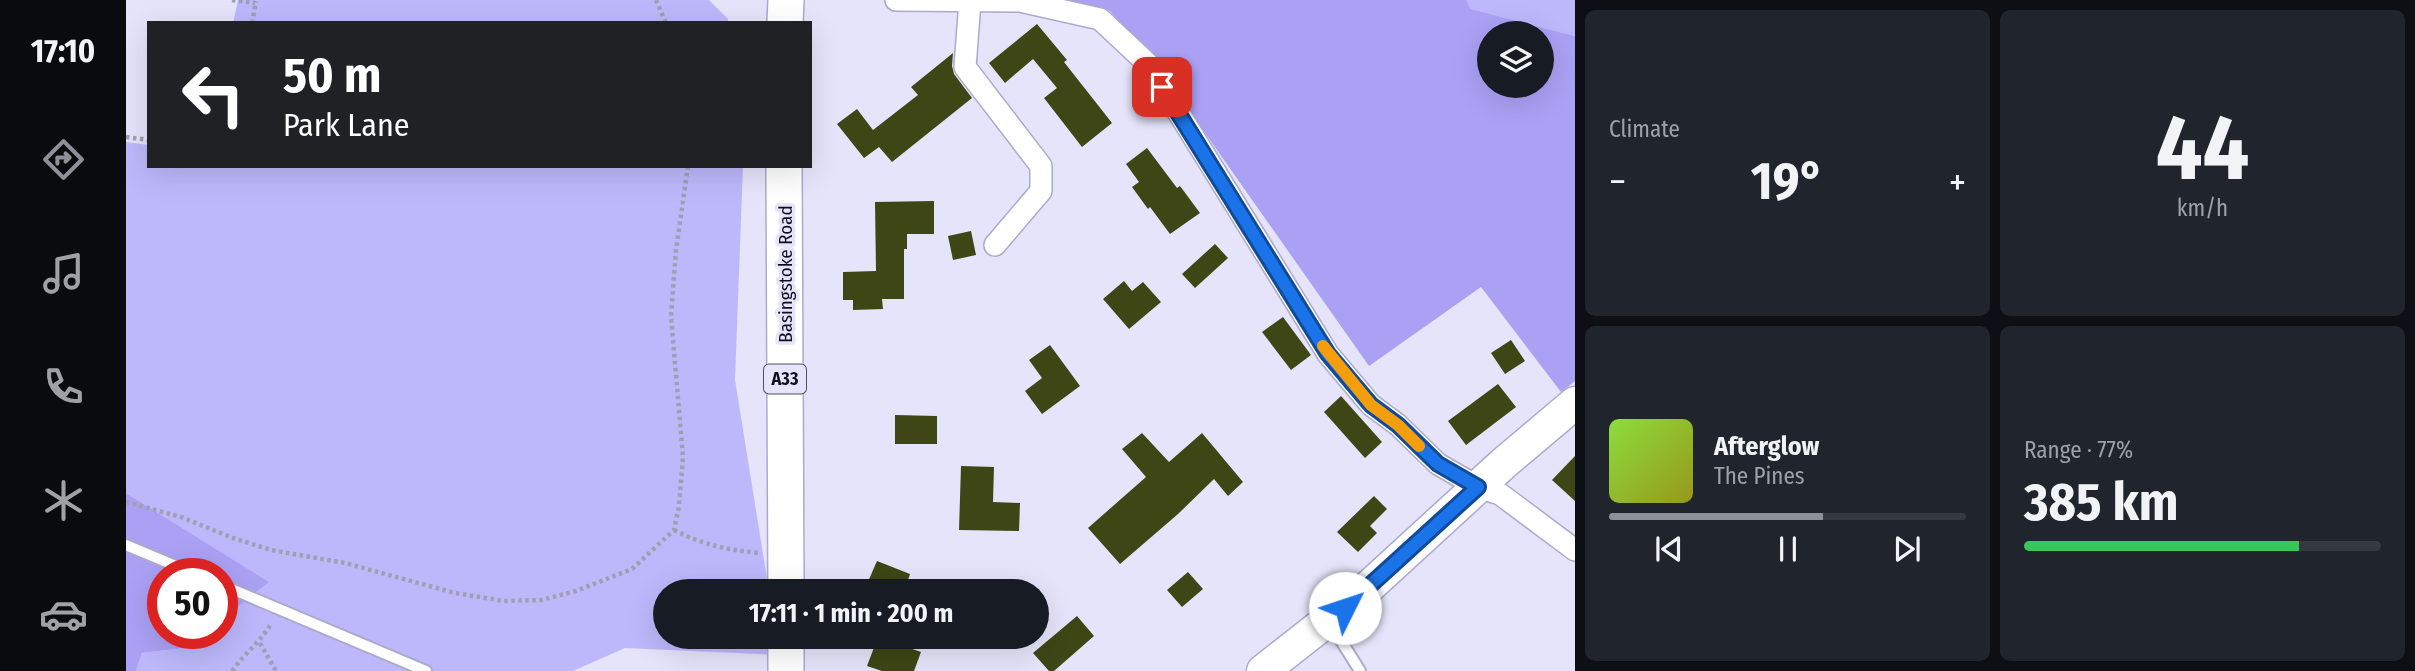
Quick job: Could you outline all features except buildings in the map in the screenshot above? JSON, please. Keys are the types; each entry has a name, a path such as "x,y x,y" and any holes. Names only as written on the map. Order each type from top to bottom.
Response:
{"main road":[{"path":"785,21 786,0"},
{"name":"Basingstoke Road","path":"785,168 786,579"},
{"path":"1263,671 1329,621 1575,403"},
{"path":"786,649 786,671"}],"street":[{"path":"897,0 1020,1 1100,19 1149,65 1328,354 1371,405 1398,425 1438,464 1478,487 1500,494 1575,550"},
{"path":"970,1 965,67 1041,166 1041,191 995,245"}],"lane":[{"path":"126,545 157,558"},
{"path":"238,593 426,671"},
{"path":"1329,621 1360,671"}],"path":[{"path":"232,0 256,1 252,21"},
{"path":"656,0 665,21"},
{"path":"126,137 147,140"},
{"path":"126,502 181,517 271,550 345,563 455,593 504,601 541,600 576,591 632,569 674,530 681,493 683,457 671,316 676,250 688,168"},
{"path":"674,530 697,542 723,548 786,555"},
{"path":"232,671 245,653 260,643 279,610"},
{"path":"260,643 276,671"}],"shaded area":[{"path":"238,0 709,0 728,19 728,21 233,21"},
{"path":"1062,0 1466,0 1471,9 1517,21 1477,21 1477,98 1554,98 1554,31 1575,36 1575,381 1561,392 1481,287 1369,366 1155,62 1110,11"},
{"path":"1466,0 1575,0 1575,36 1554,31 1554,21 1517,21 1471,9"},
{"path":"126,142 147,145 147,168 743,168 735,380 767,579 653,579 653,649 778,649 779,655 625,648 573,671 136,671 142,653 176,649 238,649 238,606 268,582 238,563 238,558 230,558 126,493"},
{"path":"126,493 230,558 147,558 147,649 176,649 142,653 136,671 126,671"},
{"path":"238,563 269,582 238,606"}],"slow traffic":[{"path":"1323,346 1371,405 1398,425 1419,446"}],"route":[{"path":"1162,87 1328,354 1371,405 1398,425 1438,464 1478,487 1345,608"}]}
